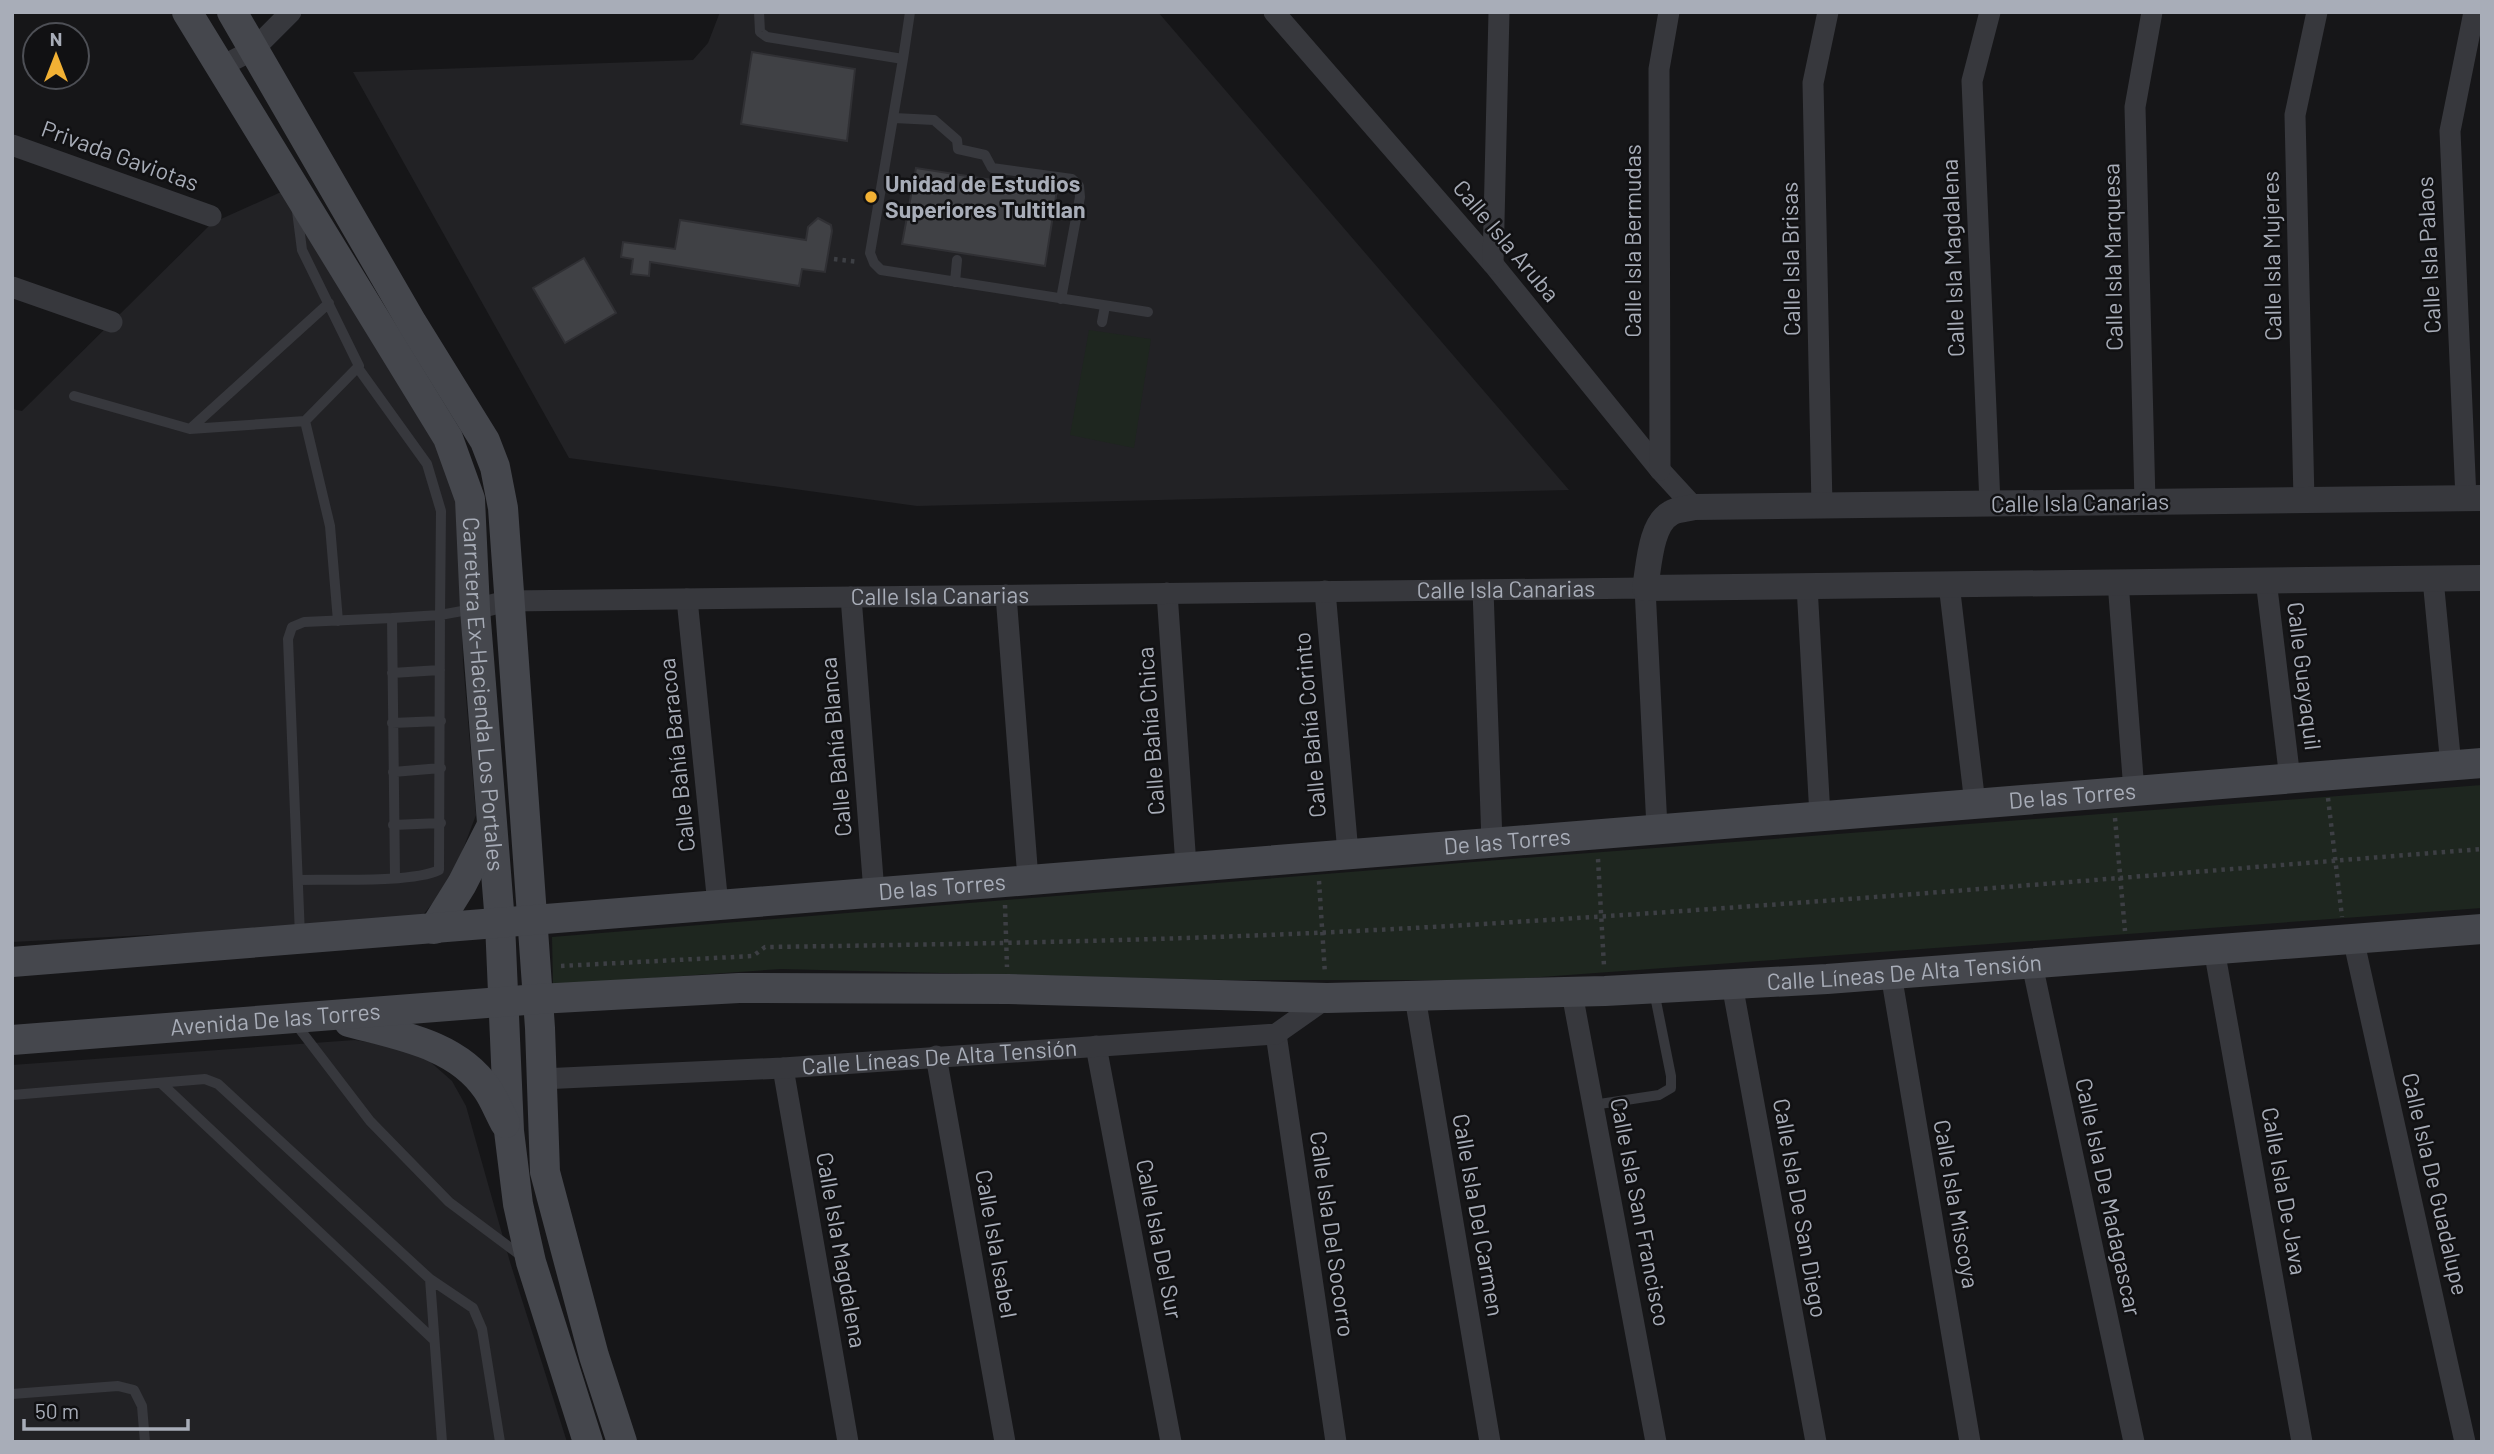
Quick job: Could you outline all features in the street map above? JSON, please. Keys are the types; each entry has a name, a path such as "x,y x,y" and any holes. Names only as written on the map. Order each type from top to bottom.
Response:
{"main road":[{"name":"Carretera Ex-Hacienda Los Portales","path":"187,12 242,106 448,438 470,499 475,609 505,1002 509,1131 518,1204 531,1262 588,1442"},
{"name":"Carretera Ex-Hacienda Los Portales","path":"232,12 412,323 485,441 495,467 503,508 507,601 536,968 545,1172 594,1356 622,1442"},
{"name":"De las Torres","path":"532,921 2482,763"},
{"path":"434,929 462,884 492,824"},
{"path":"12,962 532,921"},
{"name":"Calle Líneas De Alta Tensión","path":"538,999 739,988 1008,989 1327,998 1572,993 1891,974 2482,929"},
{"name":"Avenida De las Torres","path":"12,1040 538,999"},
{"path":"325,1016 422,1041 466,1065 486,1088 509,1131"},
{"path":"563,1364 594,1356"}],"street":[{"path":"220,67 253,50 291,12"},
{"name":"Calle Isla Aruba","path":"1274,12 1493,264 1693,507"},
{"path":"1493,264 1499,12"},
{"name":"Calle Isla Bermudas","path":"1660,470 1659,69 1669,12"},
{"name":"Calle Isla Brisas","path":"1822,506 1813,83 1828,12"},
{"name":"Calle Isla Magdalena","path":"1990,12 1972,81 1990,504"},
{"name":"Calle Isla Marquesa","path":"2145,502 2135,107 2152,12"},
{"name":"Calle Isla Mujeres","path":"2304,500 2295,115 2317,12"},
{"name":"Calle Isla Palaos","path":"2474,12 2449,131 2474,498"},
{"path":"242,106 273,85"},
{"name":"Privada Gaviotas","path":"12,145 211,216"},
{"path":"12,287 112,322"},
{"name":"Calle Isla Canarias","path":"475,609 507,601 1645,588 1656,534 1663,519 1672,512 1693,507 2474,498"},
{"path":"1657,828 1645,588 2482,578"},
{"path":"2433,579 2451,765"},
{"name":"Calle Guayaquil","path":"2266,580 2290,779"},
{"path":"2118,582 2123,792"},
{"path":"1949,584 1975,804"},
{"path":"1807,586 1820,816"},
{"path":"1483,590 1492,842"},
{"name":"Calle Bahía Corinto","path":"1325,592 1348,853"},
{"name":"Calle Bahía Chica","path":"1167,593 1186,866"},
{"path":"1006,596 1016,880"},
{"name":"Calle Bahía Blanca","path":"851,597 874,892"},
{"name":"Calle Bahía Baracoa","path":"687,599 718,905"},
{"name":"Calle Isla De Guadalupe","path":"2349,939 2465,1442"},
{"name":"Calle Isla De Java","path":"2214,949 2302,1442"},
{"name":"Calle Isla De Madagascar","path":"2032,964 2134,1442"},
{"name":"Calle Isla Miscoya","path":"1891,974 1970,1442"},
{"name":"Calle Isla De San Diego","path":"1732,984 1816,1442"},
{"name":"Calle Isla San Francisco","path":"1572,993 1656,1442"},
{"name":"Calle Isla Del Carmen","path":"1415,997 1490,1442"},
{"path":"1276,1034 1327,998"},
{"name":"Calle Líneas De Alta Tensión","path":"541,1079 783,1068 1276,1034"},
{"name":"Calle Isla Del Socorro","path":"1276,1034 1336,1442"},
{"name":"Calle Isla Del Sur","path":"1096,1046 1171,1442"},
{"name":"Calle Isla Isabel","path":"936,1056 1005,1442"},
{"name":"Calle Isla Magdalena","path":"783,1068 848,1442"}],"lane":[{"path":"759,12 760,32 768,37 903,59"},
{"path":"910,12 870,253 874,263 881,270 1148,312"},
{"path":"894,118 934,120 957,140 956,162"},
{"path":"958,149 985,155 992,168 1072,179 1079,186 1080,197 1061,299"},
{"path":"295,192 302,250 358,368 427,464 441,511 439,870 432,874 395,877 298,880"},
{"path":"955,282 957,260"},
{"path":"190,429 328,303"},
{"path":"1102,322 1105,306"},
{"path":"74,396 190,429 305,421 358,368"},
{"path":"305,421 330,526 338,621"},
{"path":"300,940 288,639 292,627 304,622 440,615 475,609"},
{"path":"392,618 395,877"},
{"path":"392,673 440,670"},
{"path":"392,723 441,720"},
{"path":"393,772 441,768"},
{"path":"393,825 441,822"},
{"path":"1593,1105 1659,1095 1671,1088 1671,1076 1653,989"},
{"path":"291,1018 370,1121 449,1202 531,1262"},
{"path":"12,1095 212,1080 430,1279 473,1308 482,1329 500,1442"},
{"path":"160,1083 433,1339"},
{"path":"430,1279 442,1442"},
{"path":"12,1394 118,1386 134,1390 142,1406 145,1442"}],"path":[{"path":"2325,776 2334,861 2349,939"},
{"path":"2123,792 2120,878 2127,956"},
{"path":"1597,833 1605,991"},
{"path":"536,968 753,956 765,947 1007,944 1322,932 1601,915 2482,849"},
{"path":"1318,856 1327,998"},
{"path":"1008,989 1007,944 1016,880"}],"shaded area":[{"name":"Unidad de Estudios Superiores Tultitlan","path":"720,12 1158,12 1569,490 917,506 569,458 353,72 693,60 708,43"},
{"path":"281,192 453,472 459,527 463,662 476,815 451,881 418,921 12,942 12,409 22,411 212,223"},
{"path":"1089,330 1151,339 1134,448 1070,435"},
{"path":"2482,785 2482,908 1499,980 1223,980 781,969 553,985 552,937 1510,859"},
{"path":"355,1040 396,1047 427,1059 452,1081 466,1106 510,1262 567,1442 12,1442 12,1065"}],"building":[{"path":"752,52 855,69 847,141 741,124"},
{"path":"916,168 1057,190 1045,266 902,244"},
{"path":"818,218 831,225 832,231 825,272 802,269 799,286 650,262 649,276 631,274 633,259 621,257 623,242 675,249 680,220 806,240 808,227"},
{"path":"584,258 616,313 565,343 533,288"}],"place":[{"name":"Unidad de Estudios Superiores Tultitlan","path":"871,197"}]}
